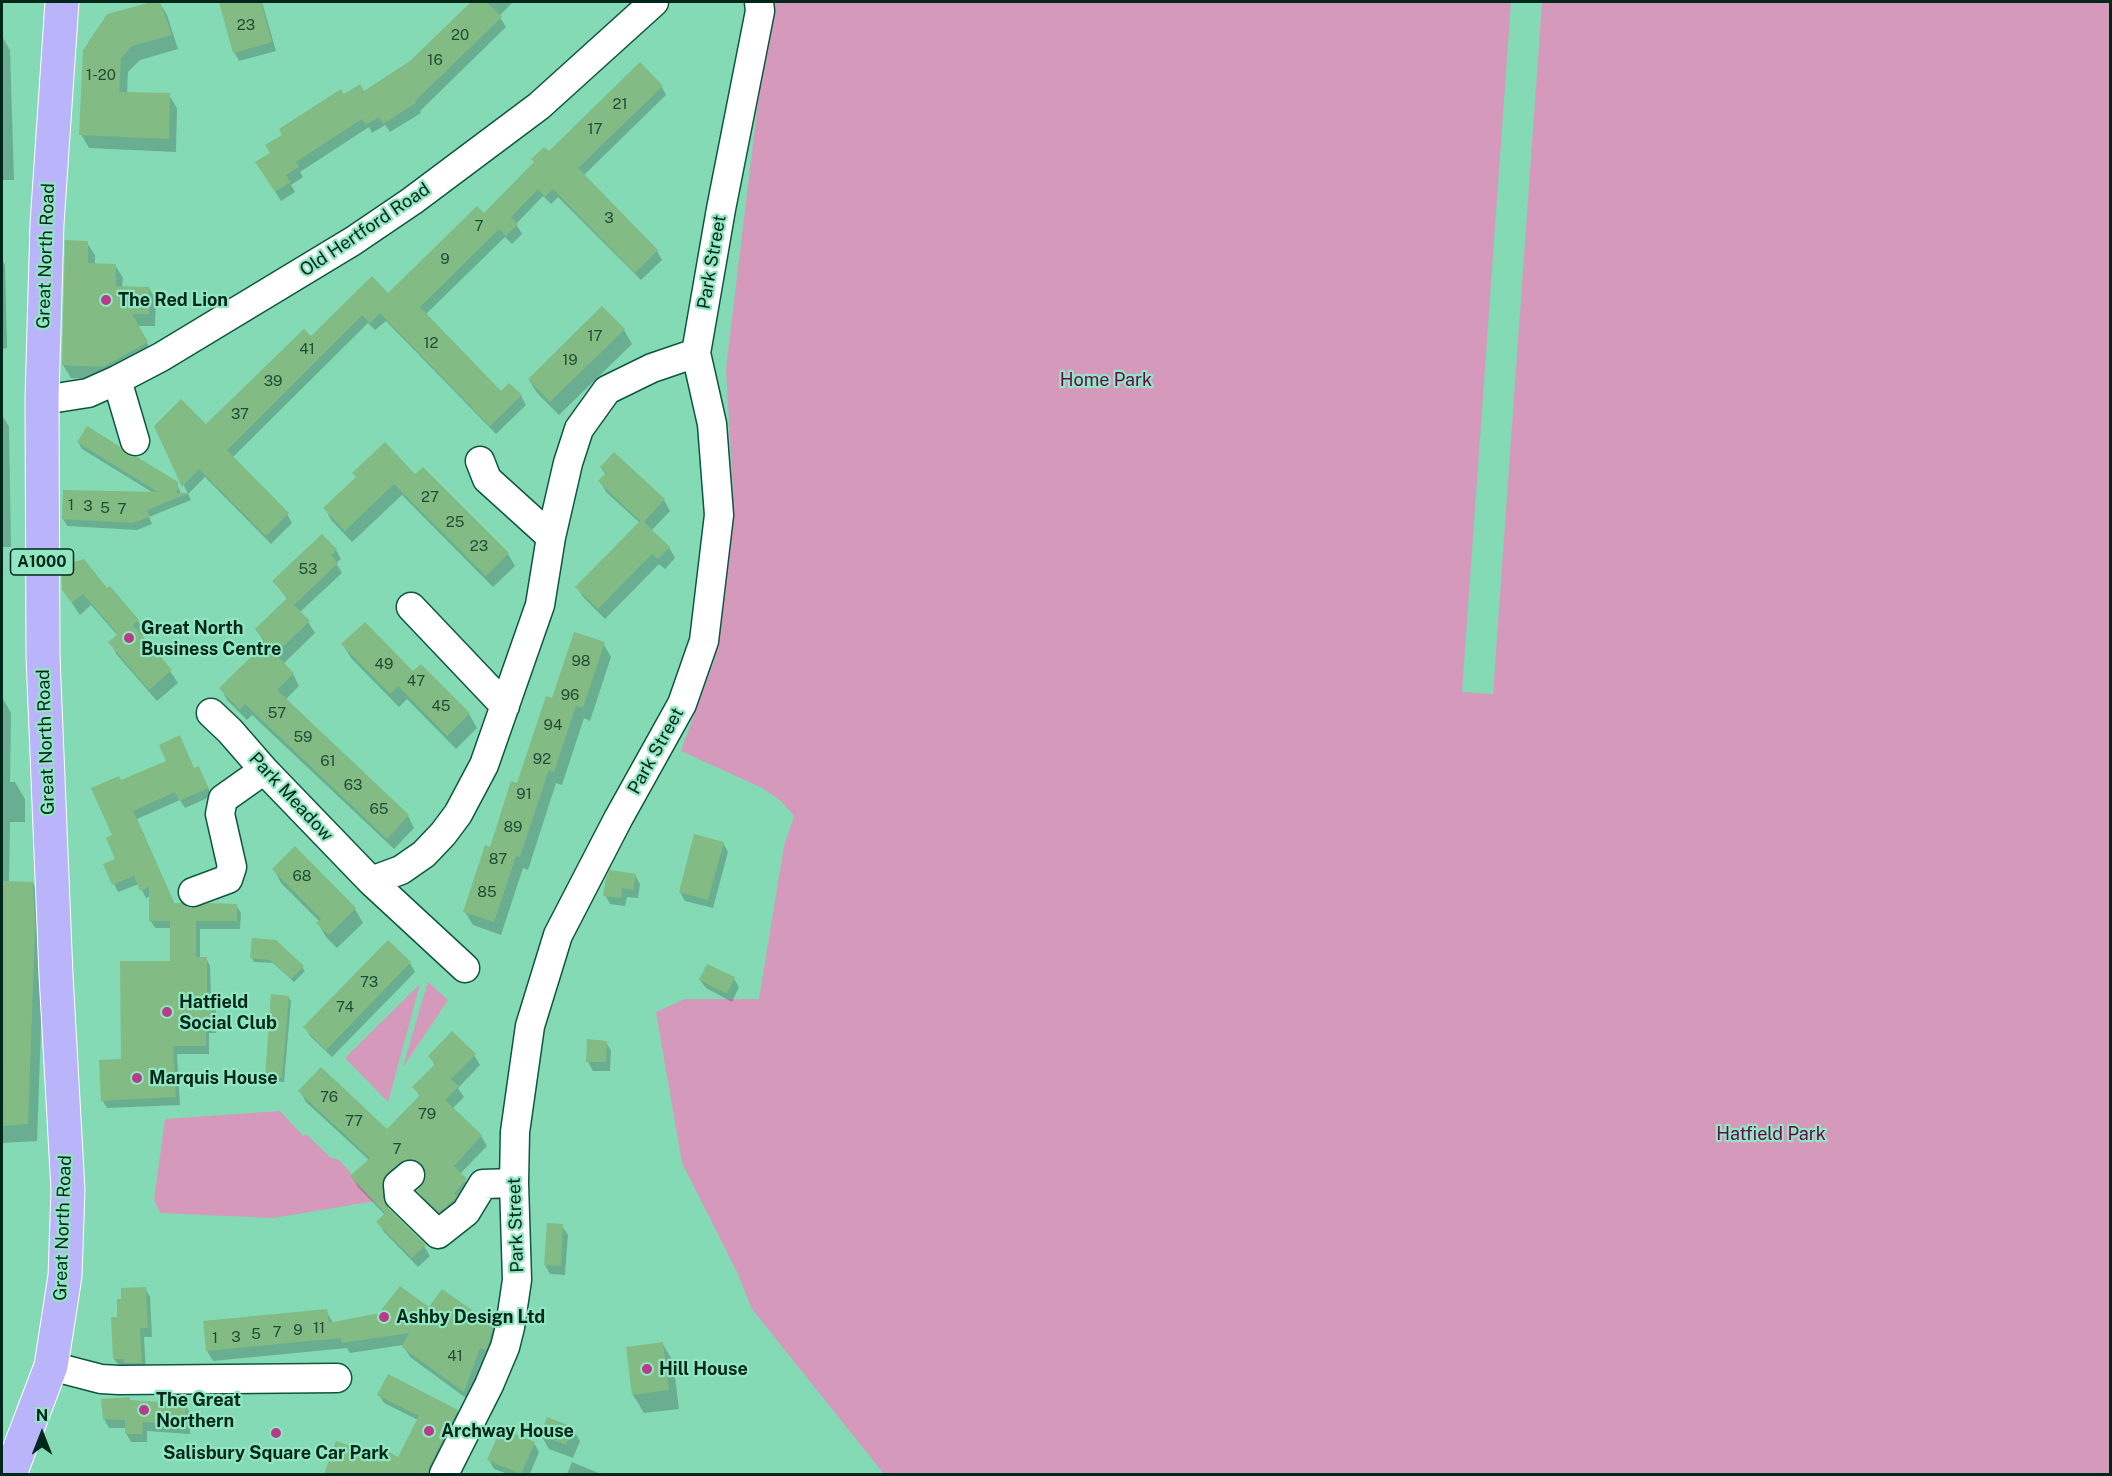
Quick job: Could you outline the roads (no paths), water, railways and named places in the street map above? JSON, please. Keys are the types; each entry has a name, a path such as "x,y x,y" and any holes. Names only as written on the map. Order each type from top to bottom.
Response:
{"main road":[{"name":"Great North Road","path":"10,1474 51,1366 65,1276 68,1190 55,956 43,666 42,398 47,213 62,2"}],"street":[{"name":"Old Hertford Road","path":"42,398 88,393 117,380 161,357 353,242 539,106 654,2"},
{"name":"Park Street","path":"444,1474 489,1385 505,1347 510,1327 517,1280 515,1132 530,1026 558,935 618,819 682,704 704,641 719,515 712,424 696,354 721,209 760,10 759,2"},
{"path":"371,881 401,870 424,854 458,814 484,765 540,605 551,537 568,463 579,429 607,390 652,368 696,354"},
{"path":"117,380 135,441"},
{"path":"480,461 488,479 551,537"},
{"path":"411,607 505,706"},
{"name":"Park Meadow","path":"211,713 371,881 465,968"},
{"path":"193,892 228,879 232,867 220,814 223,799 264,770"},
{"path":"411,1175 399,1185 399,1196 438,1234 465,1212 483,1184 514,1183"},
{"path":"51,1366 101,1379 119,1380 337,1378"}],"place":[{"name":"The Red Lion","path":"106,300"},
{"name":"Great North Business Centre","path":"129,638"},
{"name":"Hatfield Social Club","path":"167,1012"},
{"name":"Marquis House","path":"137,1078"},
{"name":"Ashby Design Ltd","path":"384,1317"},
{"name":"Hill House","path":"647,1369"},
{"name":"The Great Northern","path":"144,1410"},
{"name":"Archway House","path":"429,1431"},
{"name":"Salisbury Square Car Park","path":"276,1433"}],"park label":[{"name":"Home Park","path":"1106,380"},
{"name":"Hatfield Park","path":"1771,1134"}]}
